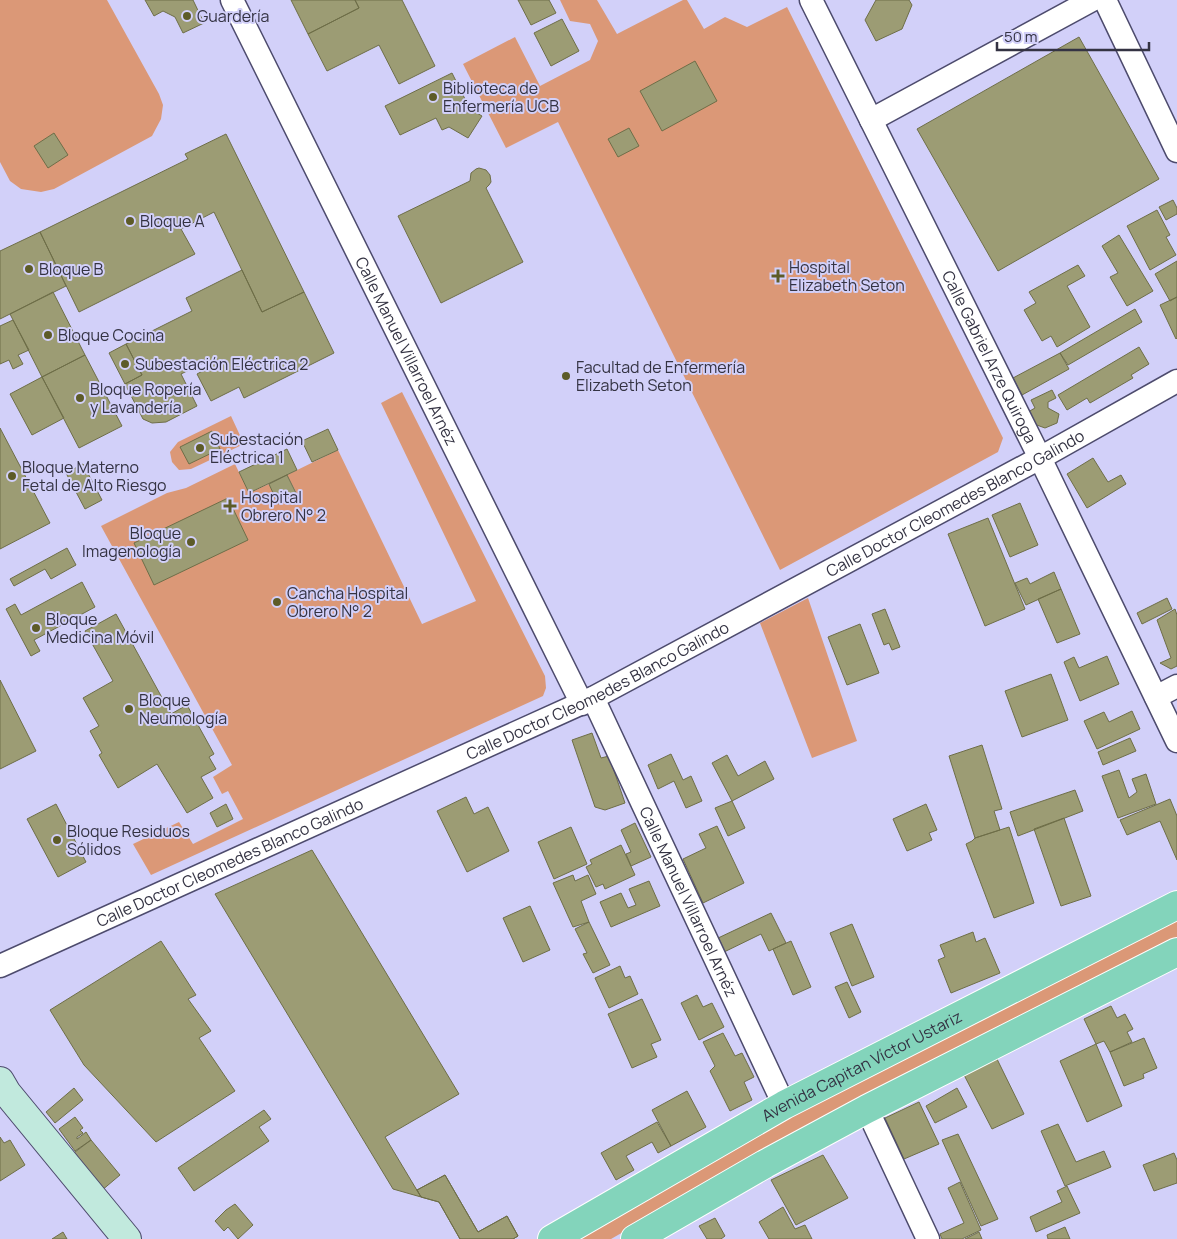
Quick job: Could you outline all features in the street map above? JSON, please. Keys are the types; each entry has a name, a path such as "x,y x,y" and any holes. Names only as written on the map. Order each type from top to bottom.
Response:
{"main road":[{"name":"Avenida Capitan Víctor Ustariz","path":"552,1239 784,1105 1177,905"},
{"path":"635,1239 765,1164 867,1109 1177,952"},
{"path":"0,1081 7,1093 127,1239"}],"street":[{"name":"Calle Manuel Villarroel Arnéz","path":"232,0 588,701 784,1105"},
{"name":"Calle Gabriel Arze Quiroga","path":"811,0 1040,458 1177,741"},
{"path":"871,120 1092,0"},
{"path":"1105,0 1177,151"},
{"name":"Calle Doctor Cleomedes Blanco Galindo","path":"0,966 588,701 1040,458 1177,381"},
{"path":"1156,697 1177,686"},
{"path":"867,1109 928,1239"}],"shaded area":[{"path":"0,0 107,0 159,94 163,105 161,119 152,136 54,189 41,192 21,189 10,181 0,162"},
{"name":"Hospital Elizabeth Seton","path":"560,0 597,0 617,34 683,0 687,0 704,29 725,17 747,27 787,7 1003,438 998,452 780,570 558,122 506,148 463,64 515,37 540,86 590,60 598,41 590,24 570,21"},
{"path":"402,392 545,676 546,688 543,696 151,875 133,844 179,822 193,844 243,819 228,791 222,794 213,777 232,765 101,526 167,493 186,488 235,464 249,493 269,484 278,503 297,494 287,475 338,450 422,624 476,601 381,403"},
{"path":"231,416 244,444 191,469 179,470 172,462 170,452 178,442"},
{"path":"808,598 857,741 812,758 760,623"},
{"path":"1177,916 1177,937 780,1142 611,1239 574,1239 773,1126"}],"building":[{"name":"Guardería","path":"145,0 193,0 204,23 183,33 175,17 163,11 154,16"},
{"path":"291,0 355,0 359,8 308,34"},
{"path":"355,0 402,0 435,66 399,84 379,45 327,71 308,34 359,8"},
{"path":"518,0 549,0 556,13 531,25"},
{"path":"876,0 909,0 912,5 902,29 876,41 865,20"},
{"path":"562,19 579,51 551,66 534,33"},
{"path":"1079,37 1159,179 998,271 917,129"},
{"path":"695,61 717,101 662,131 640,91"},
{"name":"Biblioteca de Enfermería UCB","path":"452,73 470,109 482,116 468,138 449,127 442,130 436,118 400,135 385,106"},
{"path":"629,128 639,146 618,157 608,139"},
{"path":"54,133 68,155 48,168 34,146"},
{"name":"Bloque A","path":"226,134 304,292 262,312 214,212 181,229 195,254 79,312 40,232 188,159 185,154"},
{"path":"479,168 486,170 490,175 491,182 486,188 523,262 441,303 398,216 470,181 471,173"},
{"path":"1173,200 1177,208 1177,214 1166,220 1159,207"},
{"path":"1157,210 1170,235 1166,237 1176,255 1150,270 1127,226"},
{"name":"Bloque B","path":"40,232 66,286 0,319 0,251"},
{"path":"1119,235 1153,291 1127,306 1110,277 1118,273 1102,246"},
{"path":"1177,261 1177,297 1170,301 1155,274"},
{"path":"1078,265 1085,276 1067,286 1090,327 1057,347 1051,336 1042,341 1024,310 1036,303 1029,292"},
{"path":"242,270 262,312 304,292 334,353 244,398 239,387 211,401 197,374 210,367 207,361 181,374 197,406 166,422 152,423 143,419 125,384 142,375 126,344 192,311 186,298"},
{"name":"Bloque Cocina","path":"53,292 85,355 42,377 10,314"},
{"path":"1177,297 1177,338 1176,339 1160,305"},
{"path":"1135,309 1142,322 1068,365 1060,353"},
{"path":"13,320 29,350 18,355 23,364 13,369 9,360 0,364 0,326"},
{"name":"Subestación Eléctrica 2","path":"126,344 142,375 125,384 109,353"},
{"path":"1139,347 1149,364 1131,375 1133,378 1090,403 1087,398 1067,410 1058,395"},
{"path":"1060,353 1069,369 1022,395 1013,378"},
{"name":"Bloque Ropería y Lavandería","path":"85,355 122,426 79,448 42,377"},
{"path":"42,377 64,418 32,435 10,394"},
{"path":"1052,390 1056,398 1048,402 1048,408 1059,414 1057,423 1045,428 1034,424 1028,412 1035,408 1031,400"},
{"name":"Bloque Materno Fetal de Alto Riesgo","path":"0,428 50,523 0,549"},
{"path":"328,429 338,450 312,462 302,441"},
{"name":"Subestación Eléctrica 1","path":"212,431 220,449 189,464 180,447"},
{"path":"287,449 297,470 249,493 239,472"},
{"path":"1093,458 1108,482 1121,475 1126,484 1087,508 1067,474"},
{"path":"83,464 102,500 85,509 66,473"},
{"path":"287,475 297,495 278,504 269,484"},
{"name":"Bloque Imagenología","path":"228,498 248,540 154,585 134,543"},
{"path":"1020,503 1038,545 1010,557 992,515"},
{"path":"988,518 1025,609 985,626 948,534"},
{"path":"67,548 76,565 51,579 45,569 14,586 10,579"},
{"path":"1054,572 1061,589 1026,605 1015,583 1027,578 1030,584"},
{"name":"Bloque Medicina Móvil","path":"82,582 95,607 34,640 40,651 31,656 6,609 15,604 21,615"},
{"path":"1061,589 1080,634 1057,643 1038,599"},
{"path":"1167,598 1172,609 1142,624 1137,613"},
{"path":"885,609 900,647 892,650 889,643 884,645 872,614"},
{"path":"1175,609 1177,615 1177,666 1171,669 1160,663 1171,658 1157,620"},
{"name":"Bloque Neumología","path":"116,614 171,714 187,705 214,754 209,757 216,769 201,777 213,798 187,813 157,764 118,788 99,755 102,753 90,731 99,726 83,698 113,681 85,631"},
{"path":"860,624 879,673 847,685 828,637"},
{"path":"1107,656 1119,684 1080,701 1064,662 1074,657 1079,668"},
{"path":"1051,674 1068,720 1022,737 1005,691"},
{"path":"0,680 36,751 0,769"},
{"path":"1132,711 1140,729 1097,749 1084,721 1104,712 1109,722"},
{"path":"592,733 601,758 609,756 625,803 605,810 595,807 572,740"},
{"path":"1130,738 1136,751 1103,765 1098,752"},
{"path":"982,745 1002,809 994,811 1000,830 975,838 949,756"},
{"path":"671,754 683,780 691,776 702,801 686,808 674,781 658,789 648,765"},
{"path":"727,755 738,776 765,761 774,779 732,801 712,763"},
{"path":"1119,770 1129,798 1137,792 1132,779 1146,774 1156,804 1118,818 1102,776"},
{"path":"1075,790 1083,811 1018,836 1010,812"},
{"path":"466,797 474,814 488,807 509,851 467,872 437,811"},
{"path":"1170,799 1177,816 1177,860 1160,821 1127,835 1120,820"},
{"path":"732,801 745,828 728,836 715,808"},
{"name":"Bloque Residuos Sólidos","path":"56,804 86,862 58,877 27,819"},
{"path":"226,804 233,819 217,827 210,813"},
{"path":"926,804 937,830 929,833 932,840 907,851 893,819"},
{"path":"1064,818 1091,896 1061,906 1034,829"},
{"path":"635,823 651,857 631,866 626,854 631,852 621,830"},
{"path":"717,826 744,883 703,903 683,859 706,848 699,834"},
{"path":"571,827 587,864 554,879 538,842"},
{"path":"1009,827 1034,903 994,918 966,844 975,838"},
{"path":"621,845 635,875 605,889 603,884 596,887 586,867 592,864 590,860"},
{"path":"312,850 459,1094 385,1137 421,1197 393,1189 215,894"},
{"path":"573,875 575,881 588,875 596,894 581,901 589,922 573,927 553,883"},
{"path":"649,881 660,906 611,927 600,902 621,893 628,908 636,905 629,889"},
{"path":"530,906 550,950 523,962 503,918"},
{"path":"771,913 786,943 769,951 761,934 722,953 716,939"},
{"path":"589,922 610,965 593,973 583,954 587,953 575,929"},
{"path":"852,924 874,977 852,986 830,933"},
{"path":"973,932 976,942 985,938 1000,973 951,993 938,960 945,957 940,945"},
{"path":"161,941 196,995 188,999 211,1031 199,1038 235,1091 156,1142 84,1065 50,1010"},
{"path":"791,941 811,987 793,995 773,949"},
{"path":"620,966 625,978 630,976 638,994 609,1008 595,978"},
{"path":"847,982 861,1012 849,1018 835,987"},
{"path":"697,995 703,1007 712,1003 724,1027 699,1040 681,1003"},
{"path":"642,999 661,1040 651,1044 657,1057 632,1068 608,1014"},
{"path":"1111,1006 1117,1018 1125,1014 1133,1029 1127,1032 1132,1042 1110,1052 1104,1041 1096,1044 1084,1019"},
{"path":"723,1033 735,1056 742,1053 754,1077 744,1082 752,1100 730,1111 710,1071 715,1066 703,1042"},
{"path":"1144,1038 1157,1068 1143,1074 1144,1078 1124,1086 1110,1052"},
{"path":"1096,1044 1122,1106 1087,1122 1060,1061"},
{"path":"997,1059 1024,1114 992,1129 963,1073"},
{"path":"74,1088 83,1100 55,1123 46,1112"},
{"path":"957,1088 967,1107 935,1123 926,1106"},
{"path":"687,1091 706,1127 671,1146 652,1110"},
{"path":"919,1102 939,1144 904,1159 885,1118"},
{"path":"264,1110 271,1119 259,1127 269,1141 194,1191 178,1168"},
{"path":"75,1117 83,1128 80,1130 83,1133 77,1139 86,1132 91,1140 75,1151 59,1129"},
{"path":"657,1122 671,1146 658,1153 652,1142 626,1156 634,1170 616,1180 601,1153"},
{"path":"1058,1124 1076,1162 1104,1151 1111,1167 1065,1186 1041,1131"},
{"path":"958,1134 998,1219 981,1226 942,1140"},
{"path":"0,1137 4,1143 10,1140 25,1165 0,1181"},
{"path":"91,1140 120,1175 101,1191 71,1155"},
{"path":"1174,1153 1177,1160 1177,1183 1154,1191 1143,1165"},
{"path":"823,1155 848,1198 796,1225 771,1180"},
{"path":"445,1175 478,1232 507,1216 518,1236 513,1239 460,1239 439,1202 421,1197 417,1190"},
{"path":"445,1175 478,1232 507,1216 518,1236 513,1239 460,1239 439,1202 421,1197 417,1190"},
{"path":"960,1182 981,1230 962,1239 942,1239 940,1234 964,1223 948,1188"},
{"path":"1067,1186 1080,1213 1036,1232 1030,1217 1062,1202 1057,1191"},
{"path":"235,1204 253,1225 238,1239 228,1227 224,1231 215,1221"},
{"path":"783,1207 795,1229 805,1225 812,1239 769,1239 759,1222"},
{"path":"715,1218 725,1236 721,1239 707,1239 699,1226"},
{"path":"1065,1227 1070,1239 1048,1239 1047,1235"},
{"path":"63,1232 67,1239 52,1239"},
{"path":"979,1232 982,1239 965,1239"}],"place":[{"name":"Guardería","path":"187,16"},
{"name":"Biblioteca de Enfermería UCB","path":"433,97"},
{"name":"Bloque A","path":"130,221"},
{"name":"Bloque B","path":"29,269"},
{"name":"Hospital Elizabeth Seton","path":"778,276"},
{"name":"Bloque Cocina","path":"48,335"},
{"name":"Subestación Eléctrica 2","path":"125,364"},
{"name":"Facultad de Enfermería Elizabeth Seton","path":"566,376"},
{"name":"Bloque Ropería y Lavandería","path":"80,398"},
{"name":"Subestación Eléctrica 1","path":"200,448"},
{"name":"Bloque Materno Fetal de Alto Riesgo","path":"12,476"},
{"name":"Hospital Obrero N° 2","path":"230,506"},
{"name":"Bloque Imagenología","path":"191,542"},
{"name":"Cancha Hospital Obrero N° 2","path":"277,602"},
{"name":"Bloque Medicina Móvil","path":"36,628"},
{"name":"Bloque Neumología","path":"129,709"},
{"name":"Bloque Residuos Sólidos","path":"57,840"}]}
